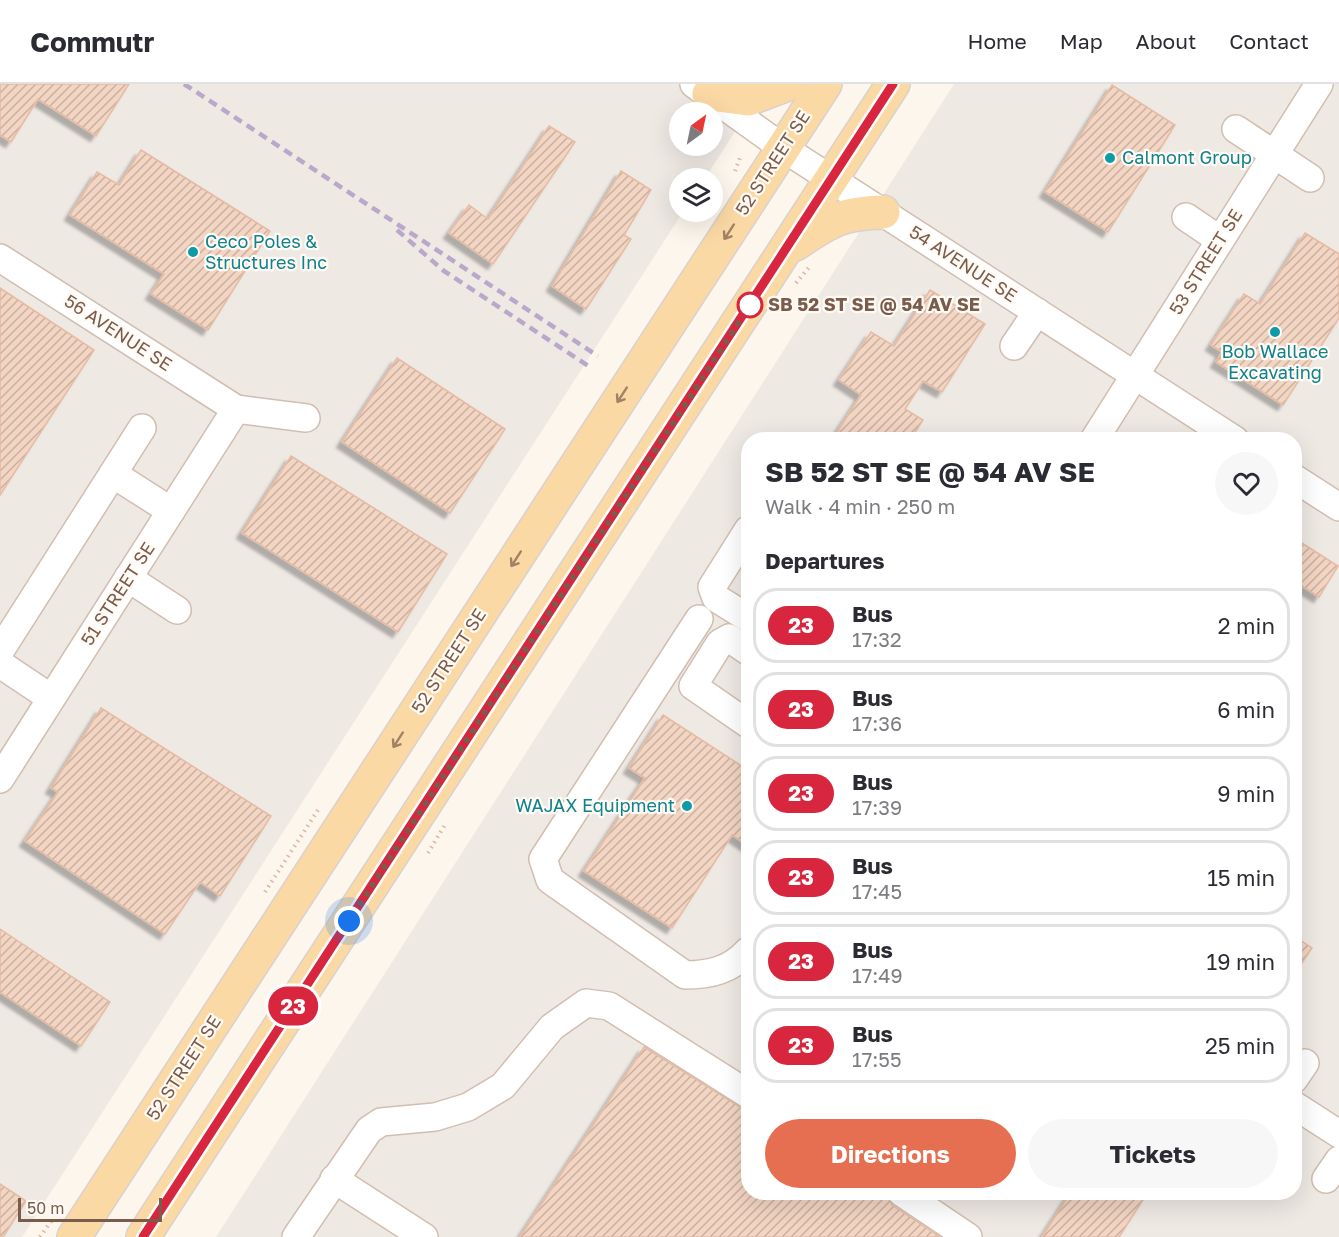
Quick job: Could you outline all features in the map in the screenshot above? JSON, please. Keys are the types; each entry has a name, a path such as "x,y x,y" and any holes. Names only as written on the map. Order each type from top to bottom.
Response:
{"main road":[{"path":"702,89 748,99 788,84"},
{"name":"52 STREET SE","path":"74,1237 825,84"},
{"path":"143,1237 893,84"},
{"path":"786,249 832,219 852,213 883,212"}],"street":[{"name":"53 STREET SE","path":"1099,432 1319,84"},
{"name":"54 AVENUE SE","path":"702,89 783,148 1223,432"},
{"path":"1236,129 1310,178"},
{"path":"1186,217 1220,240"},
{"name":"56 AVENUE SE","path":"0,258 236,409"},
{"path":"1014,346 1037,312"},
{"path":"236,409 306,418"},
{"name":"51 STREET SE","path":"0,779 236,409"},
{"path":"0,651 142,428"},
{"path":"113,474 171,511"},
{"path":"1302,483 1339,507"},
{"path":"741,541 711,587 716,598 741,614"},
{"path":"128,578 177,610"},
{"path":"699,619 543,859 550,880 686,975 710,975 741,958"},
{"path":"741,647 729,639 720,643 693,686 741,719"},
{"path":"0,664 51,698"},
{"path":"296,1237 369,1130 381,1122 435,1117 468,1107 503,1086 552,1028 586,1003 609,1006 741,1090"},
{"path":"1302,1111 1339,1134"},
{"path":"334,1179 424,1237"},
{"path":"913,1200 968,1237"}],"shaded area":[{"path":"0,84 766,84 723,150 723,102 669,102 669,156 719,156 711,168 669,168 669,222 677,222 22,1237 0,1237"},
{"path":"954,84 1339,84 1339,1237 216,1237"}],"building":[{"path":"0,84 129,84 96,136 38,99 11,142 0,135"},
{"name":"Calmont Group","path":"1112,85 1175,125 1108,232 1045,192"},
{"path":"549,126 575,142 493,264 449,233 469,205 488,219"},
{"name":"Ceco Poles & Structures Inc","path":"141,150 270,231 208,330 151,294 164,274 70,215 97,172 119,185"},
{"path":"621,171 651,190 624,235 631,239 586,309 552,286"},
{"name":"Bob Wallace Excavating","path":"1305,233 1339,254 1339,318 1283,405 1216,362 1222,352 1211,345 1244,294 1260,304"},
{"path":"0,288 94,350 0,495"},
{"path":"930,290 985,324 942,392 923,381 905,409 923,420 915,432 837,432 861,395 839,380 871,332 894,346"},
{"path":"397,358 505,429 450,513 342,442"},
{"path":"291,456 447,554 398,632 242,533"},
{"path":"1302,543 1338,566 1319,597 1302,586"},
{"path":"101,708 271,816 220,896 200,882 165,934 25,841 58,792 51,788"},
{"name":"WAJAX Equipment","path":"663,715 741,765 741,841 732,835 672,928 584,871 645,778 629,768"},
{"path":"0,929 110,1002 81,1046 0,992"},
{"path":"1302,941 1312,948 1302,962"},
{"path":"644,1047 741,1107 741,1200 890,1200 892,1205 940,1237 520,1237"},
{"path":"0,1184 26,1201 3,1237 0,1237"},
{"path":"1066,1200 1143,1200 1119,1237 1042,1237"}],"railway":[{"path":"184,84 598,356"},
{"path":"397,230 444,271 590,367"}],"bus line":[{"name":"23","path":"143,1237 893,84"}],"place":[{"name":"Calmont Group","path":"1110,158"},
{"name":"Ceco Poles & Structures Inc","path":"193,252"},
{"name":"SB 52 ST SE @ 54 AV SE","path":"750,305"},
{"name":"Bob Wallace Excavating","path":"1275,332"},
{"name":"WAJAX Equipment","path":"687,806"}],"route":[{"path":"349,921 750,305"}]}
